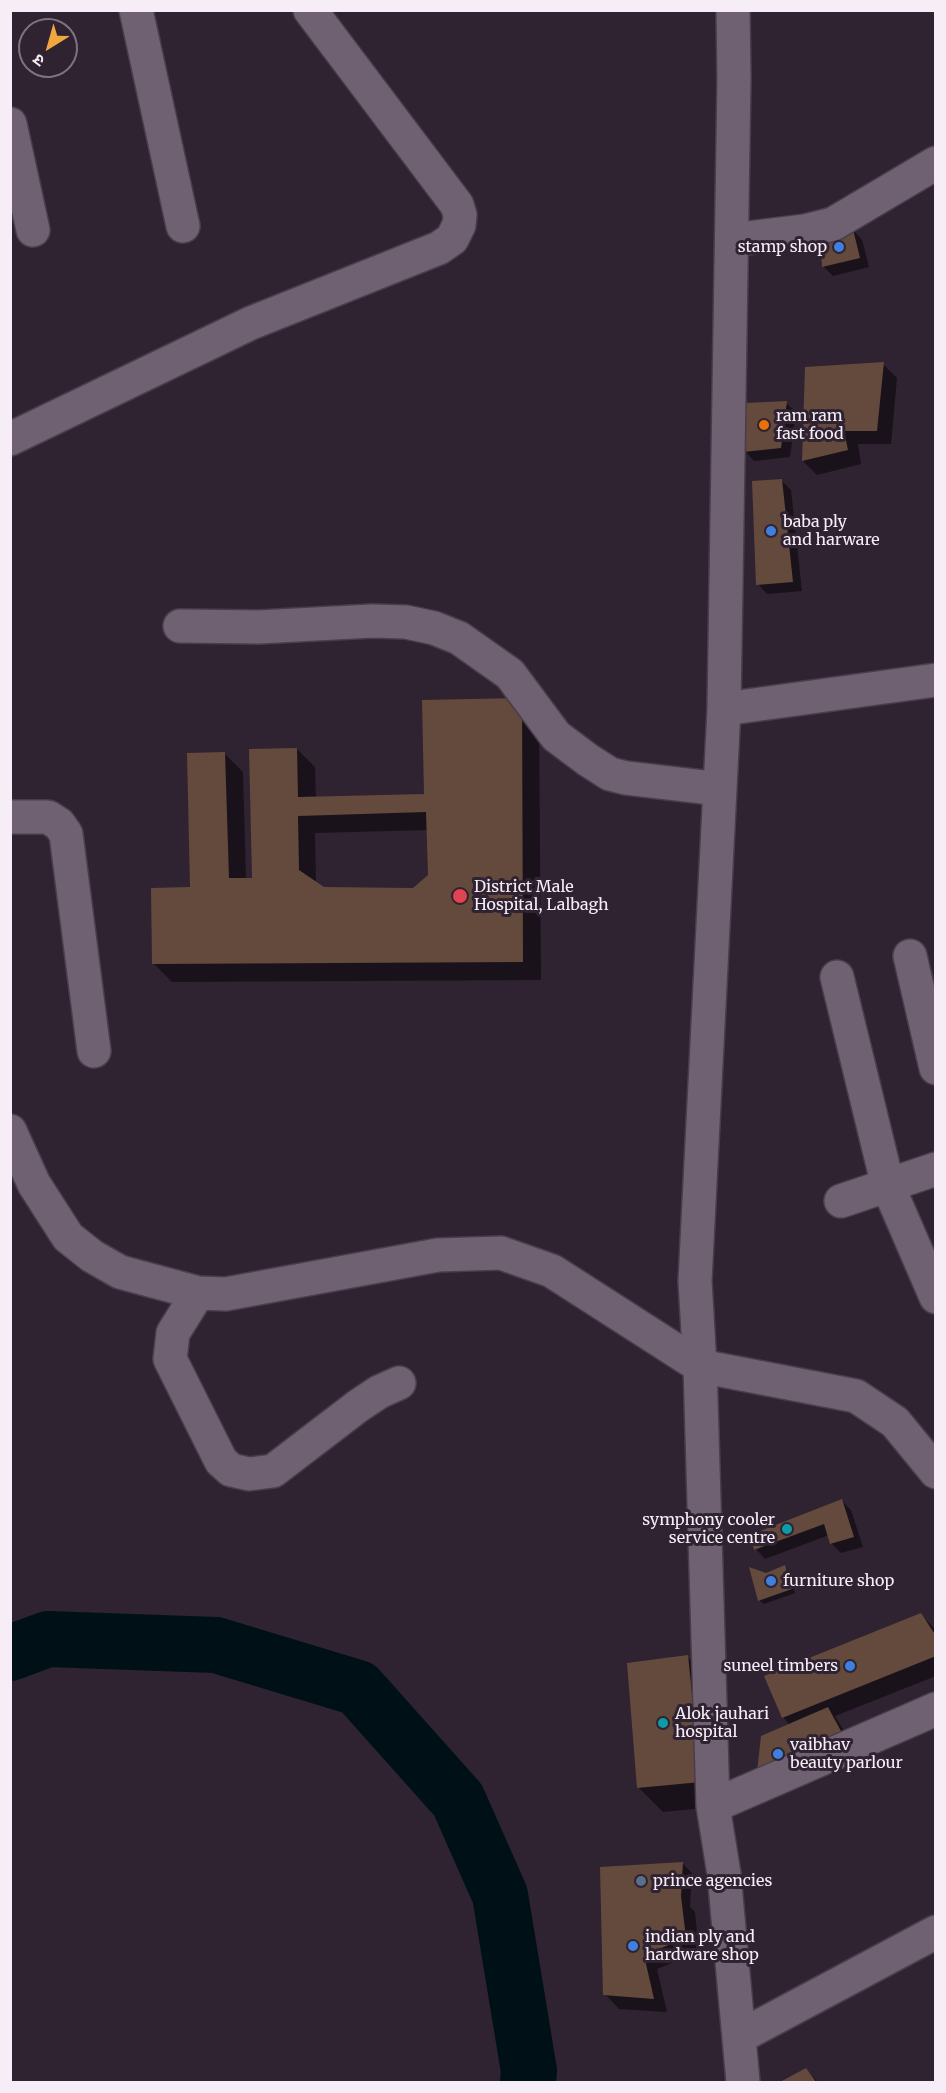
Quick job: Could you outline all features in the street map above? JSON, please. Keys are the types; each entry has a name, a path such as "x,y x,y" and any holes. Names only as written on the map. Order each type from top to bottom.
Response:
{"street":[{"path":"136,10 183,226"},
{"path":"10,438 251,323 439,248 452,239 459,225 460,215 457,205 310,10"},
{"path":"724,13 732,240 724,708 695,1281 700,1366 713,1806 724,1874 743,2082"},
{"path":"10,124 33,230"},
{"path":"732,240 805,231 833,224 936,164"},
{"path":"180,626 259,627 372,621 406,622 434,628 459,638 510,674 556,736 610,774 626,778 720,789"},
{"path":"724,708 936,680"},
{"path":"10,817 48,818 59,824 66,834 94,1051"},
{"path":"910,956 936,1068"},
{"path":"837,977 888,1186 936,1297"},
{"path":"10,1131 34,1184 68,1237 92,1256 120,1272 198,1293 226,1294 438,1256 501,1253 552,1270 700,1366 856,1396 895,1422 936,1472"},
{"path":"841,1201 936,1168"},
{"path":"198,1293 173,1333 170,1359 221,1461 231,1470 249,1474 273,1471 358,1406 379,1392 399,1383"},
{"path":"713,1806 936,1709"},
{"path":"739,2037 936,1932"}],"building":[{"name":"stamp shop","path":"853,229 860,258 822,267 820,236"},
{"path":"884,362 877,431 844,431 848,450 802,461 805,367"},
{"name":"ram ram fast food","path":"787,401 781,448 743,452 744,403"},
{"name":"baba ply and harware","path":"782,479 793,582 756,585 752,481"},
{"path":"522,698 523,962 152,964 151,888 190,887 187,753 225,752 229,878 252,878 249,749 297,748 298,797 424,794 422,700","holes":["426,812 428,875 413,888 324,887 299,870 298,816"]},
{"name":"symphony cooler service centre","path":"842,1499 854,1537 830,1544 824,1524 754,1550 750,1535"},
{"name":"furniture shop","path":"785,1565 792,1589 758,1601 749,1567 766,1573"},
{"name":"suneel timbers","path":"921,1613 936,1636 936,1656 782,1718 764,1676"},
{"name":"Alok jauhari hospital","path":"688,1655 701,1782 637,1788 627,1663"},
{"name":"vaibhav beauty parlour","path":"828,1707 842,1733 757,1772 761,1736"},
{"name":"indian ply and hardware shop","path":"683,1862 681,1896 686,1938 644,1955 654,1999 603,1995 600,1867"},
{"path":"806,2068 816,2082 780,2082"}],"waterway":[{"path":"10,1653 48,1639 216,1645 358,1688 458,1800 500,1895 529,2071 528,2082"}],"place":[{"name":"stamp shop","path":"839,247"},
{"name":"ram ram fast food","path":"764,425"},
{"name":"baba ply and harware","path":"771,531"},
{"name":"District Male Hospital, Lalbagh","path":"460,896"},
{"name":"symphony cooler service centre","path":"787,1529"},
{"name":"furniture shop","path":"771,1581"},
{"name":"suneel timbers","path":"850,1666"},
{"name":"Alok jauhari hospital","path":"663,1723"},
{"name":"vaibhav beauty parlour","path":"778,1754"},
{"name":"prince agencies","path":"641,1881"},
{"name":"indian ply and hardware shop","path":"633,1946"}]}
